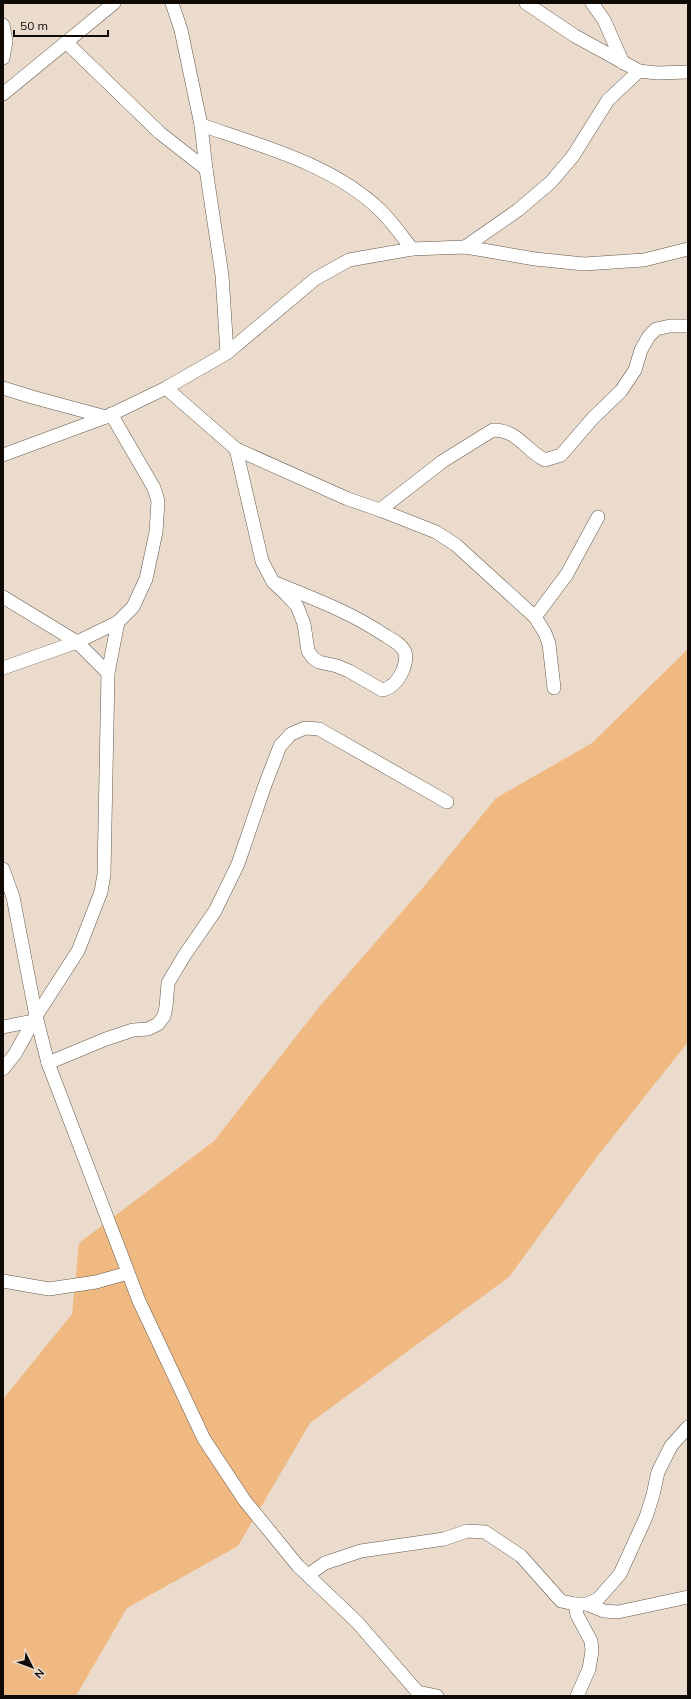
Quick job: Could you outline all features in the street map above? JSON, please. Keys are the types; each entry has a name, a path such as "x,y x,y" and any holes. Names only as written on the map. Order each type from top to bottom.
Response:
{"street":[{"path":"172,3 181,30 202,125 206,169 222,275 227,353"},
{"path":"526,3 575,36 638,71 657,73 688,72"},
{"path":"592,3 604,20 623,63"},
{"path":"3,94 67,43 112,4"},
{"path":"3,25 6,42 3,58"},
{"path":"67,43 160,133 206,169"},
{"path":"465,247 518,210 551,182 573,156 608,100 638,71"},
{"path":"202,125 297,159 350,186 381,211 397,229 412,250"},
{"path":"3,455 108,415 166,388 227,353 315,279 349,260 412,250 465,247 535,259 584,264 644,260 688,249"},
{"path":"380,510 443,461 493,430 503,430 513,435 536,456 545,460 562,455 593,418 621,391 635,370 641,350 649,336 656,329 670,326 688,326"},
{"path":"3,388 32,398 108,415 154,488 158,501 156,532 146,579 133,607 118,622 77,642 3,668"},
{"path":"166,388 236,449 348,499 436,532 456,545 535,617 545,633 548,644 554,688"},
{"path":"236,449 262,561 273,582 297,606 304,624 308,651 313,658 319,662 337,666 349,671 382,690 393,686 402,672 406,661 405,652 399,644 380,631 339,608 273,582"},
{"path":"535,617 567,574 598,517"},
{"path":"3,597 77,642 108,674"},
{"path":"3,1069 15,1054 35,1019 78,951 101,892 104,874 108,674 118,622"},
{"path":"48,1063 106,1039 133,1030 148,1029 158,1024 164,1016 168,983 184,956 215,911 235,871 280,746 291,734 305,728 319,729 447,802"},
{"path":"3,869 13,897 35,1019 48,1063 139,1301 204,1439 245,1501 298,1566 357,1622 406,1680 420,1694 437,1696"},
{"path":"3,1027 35,1019"},
{"path":"3,1281 49,1289 96,1282 128,1273"},
{"path":"581,1604 598,1599 620,1574 646,1517 658,1472 671,1446 688,1427"},
{"path":"308,1575 325,1563 361,1551 444,1539 467,1531 485,1532 521,1556 561,1601 581,1604 604,1611 618,1612 688,1597"},
{"path":"577,1696 589,1669 592,1651 591,1641 577,1616 581,1604"}],"shaded area":[{"path":"688,649 688,1042 596,1158 509,1277 310,1423 238,1546 127,1608 76,1696 3,1696 3,1399 72,1314 79,1243 214,1141 320,1006 427,883 496,798 592,743"}]}
